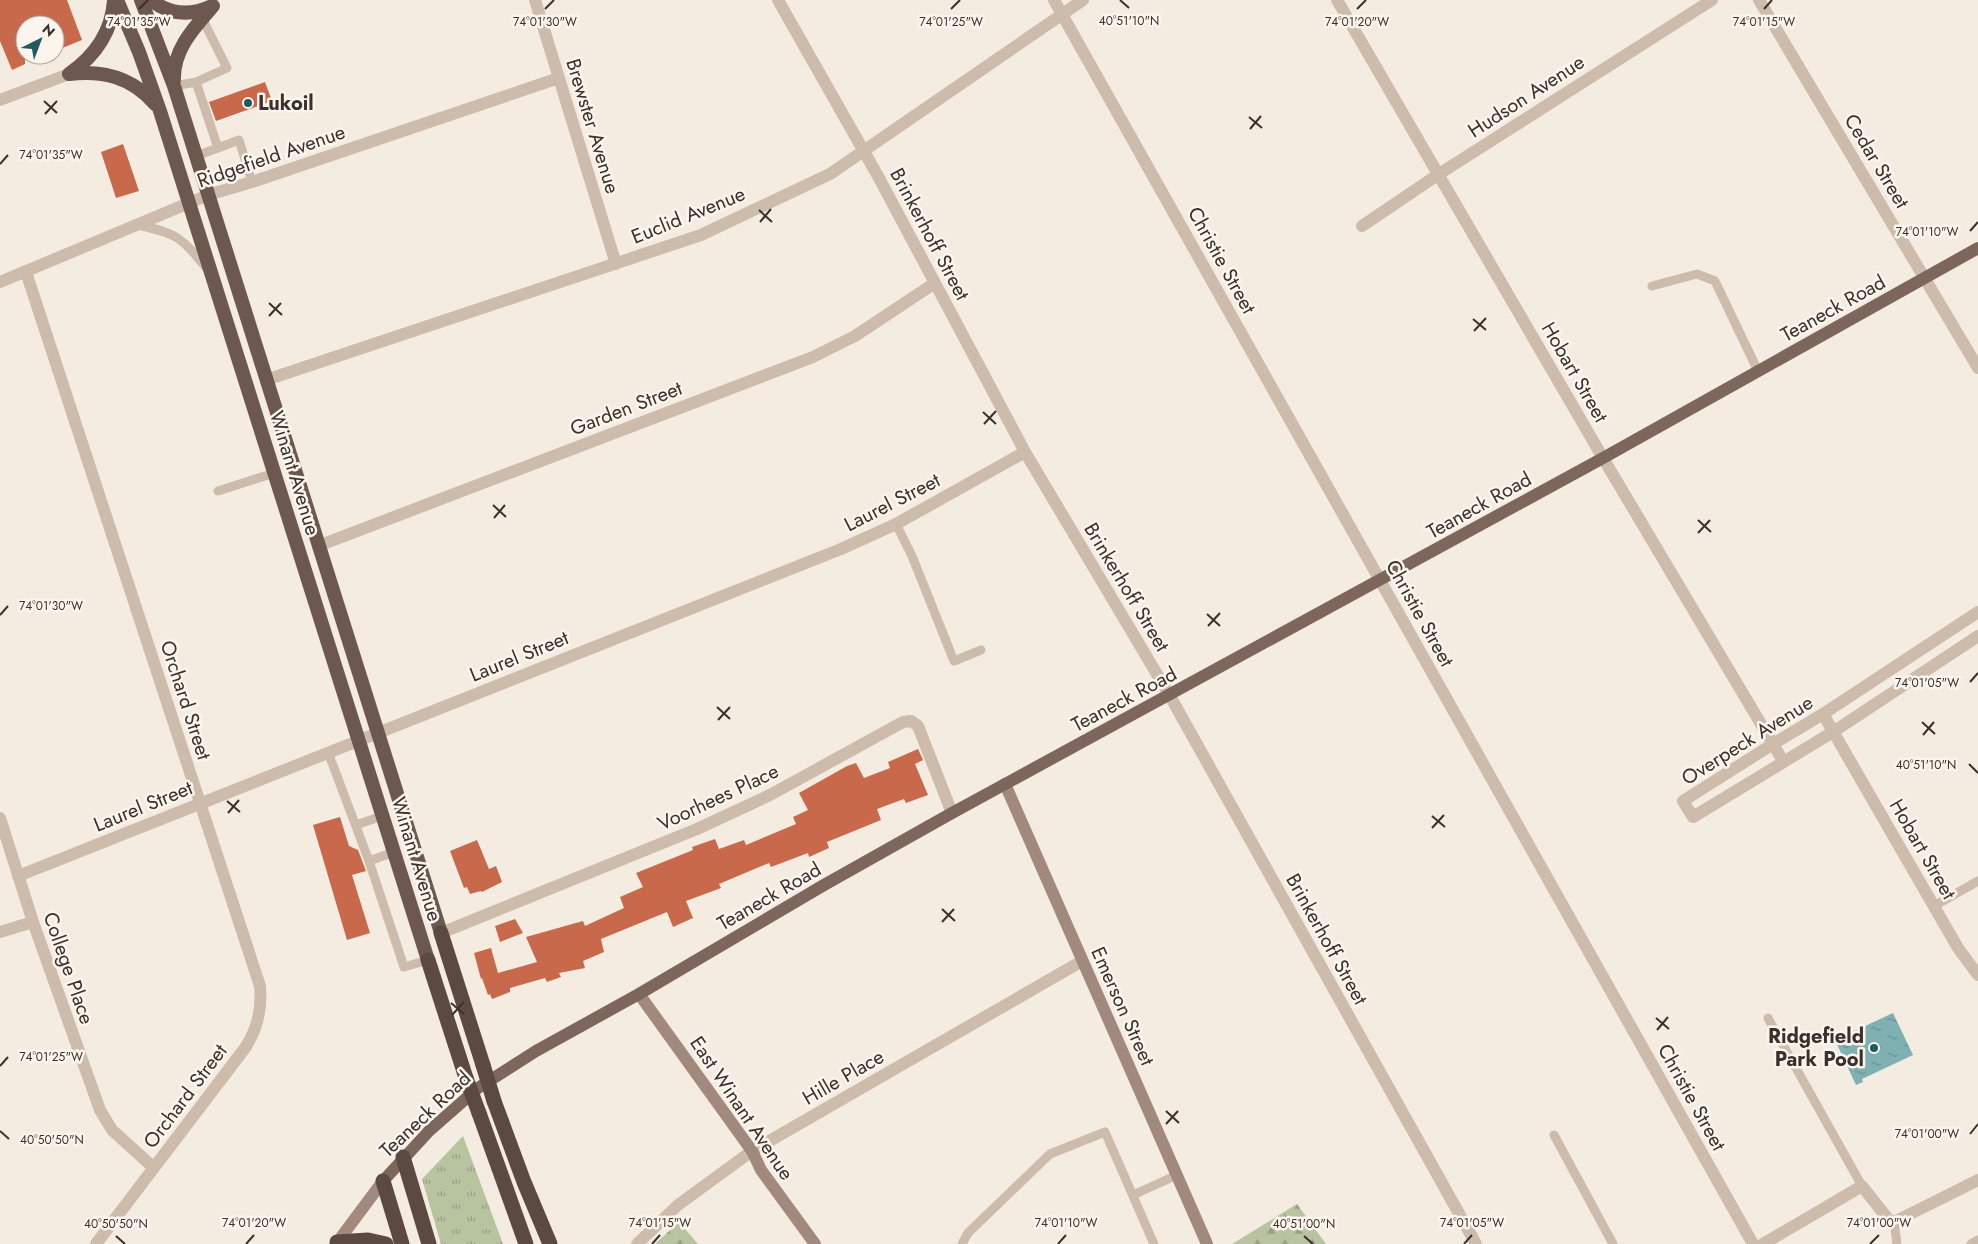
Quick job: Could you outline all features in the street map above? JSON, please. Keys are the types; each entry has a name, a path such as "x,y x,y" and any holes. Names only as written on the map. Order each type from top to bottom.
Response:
{"highway":[{"path":"69,74 87,60 100,44 110,23 116,0"},
{"name":"Winant Avenue","path":"116,0 139,52 160,111 428,960"},
{"name":"Winant Avenue","path":"142,0 174,86 441,933"},
{"path":"151,0 168,10 181,13 195,12 216,3"},
{"path":"174,86 174,68 179,50 202,18 216,3"},
{"path":"69,74 90,72 119,77 143,91 160,111"},
{"path":"441,933 494,1101 524,1182 550,1244"},
{"path":"428,960 466,1078 526,1244"},
{"path":"403,1157 429,1244"},
{"path":"383,1181 402,1244"},
{"path":"336,1243 368,1240 386,1244"}],"main road":[{"name":"Teaneck Road","path":"336,1243 383,1181 403,1157 429,1131 478,1088 536,1051 639,994 833,880 952,813 1170,696 1603,458 1978,248"},
{"name":"Emerson Street","path":"1005,784 1207,1244"},
{"name":"East Winant Avenue","path":"639,994 752,1151 760,1170 815,1244"},
{"path":"1194,1215 1200,1244"}],"street":[{"name":"Brewster Avenue","path":"535,0 616,264"},
{"name":"Brinkerhoff Street","path":"778,0 865,151 1025,452 1170,696 1476,1244"},
{"name":"Christie Street","path":"1054,0 1753,1244"},
{"name":"Euclid Avenue","path":"266,380 701,235 830,174 1082,0"},
{"name":"Hobart Street","path":"1337,0 1603,458 1783,761"},
{"name":"Hudson Avenue","path":"1362,226 1439,174 1712,0"},
{"name":"Cedar Street","path":"1759,0 1978,368"},
{"path":"0,100 69,74"},
{"name":"Ridgefield Avenue","path":"0,282 208,195 252,182 559,78"},
{"name":"Orchard Street","path":"26,272 260,986 261,1003 258,1022 252,1038 96,1244"},
{"name":"Garden Street","path":"318,546 813,357 855,336 935,283"},
{"name":"Laurel Street","path":"18,876 841,549 896,524 1025,452"},
{"name":"Overpeck Avenue","path":"1978,612 1823,714 1683,801 1693,817 1833,732 1978,636"},
{"name":"Hobart Street","path":"1823,714 1958,948 1978,975"},
{"name":"Voorhees Place","path":"441,933 697,829 779,790 903,722 911,721 918,726 952,813"},
{"name":"College Place","path":"0,818 33,922 100,1110 112,1130 154,1168"},
{"path":"0,932 33,922"},
{"name":"Hille Place","path":"637,1244 678,1205 752,1151 1082,961"},
{"path":"1764,1244 1862,1186 1888,1219 1894,1222 1978,1180"}],"lane":[{"path":"174,86 196,82 227,68 202,18"},
{"path":"196,82 218,148"},
{"path":"196,156 239,140 252,182"},
{"path":"138,225 168,232 186,243 211,274"},
{"path":"1652,286 1697,274 1715,282 1758,371"},
{"path":"218,491 274,473"},
{"path":"896,524 912,556 954,661 981,650"},
{"path":"328,752 369,861 404,967 428,960"},
{"path":"356,825 382,816"},
{"path":"369,861 394,852"},
{"path":"1934,906 1978,881"},
{"path":"1768,1018 1862,1186"},
{"path":"962,1244 968,1232 1050,1154 1105,1132 1154,1244"},
{"path":"1554,1135 1613,1244"},
{"path":"1133,1195 1177,1175"},
{"path":"1894,1222 1897,1244"},
{"path":"1971,1244 1978,1240"}],"green space":[{"path":"463,1136 503,1244 441,1244 422,1179"},
{"path":"1297,1204 1326,1244 1232,1244"},
{"path":"679,1222 698,1244 655,1244"}],"water":[{"name":"Ridgefield Park Pool","path":"1893,1013 1913,1055 1862,1079 1863,1082 1856,1085 1835,1040"}],"building":[{"path":"0,0 67,0 82,40 65,47 65,15 15,15 15,65 23,65 12,70 0,41"},
{"path":"265,82 272,101 216,121 209,102"},
{"path":"123,144 139,191 116,198 101,152"},
{"path":"918,749 923,760 915,764 928,795 906,803 904,799 877,809 881,820 827,842 829,848 809,857 808,853 771,867 769,863 719,884 721,888 686,901 693,918 673,927 667,912 601,939 604,952 583,961 585,968 559,973 561,977 547,982 545,978 510,988 510,992 492,999 490,994 488,995 481,979 474,953 491,948 498,973 537,962 526,937 583,921 585,926 624,908 620,897 643,887 636,873 693,850 692,847 715,839 719,849 744,840 746,845 796,824 793,817 808,810 799,793 847,766 856,763 864,778 890,768 888,762"},
{"path":"340,817 349,846 358,850 366,871 352,875 370,933 347,940 313,825"},
{"path":"477,840 489,869 496,866 502,882 482,892 470,894 467,887 464,888 450,851"},
{"path":"515,919 523,933 500,942 495,926"}],"place":[{"name":"Lukoil","path":"248,103"},
{"name":"Ridgefield Park Pool","path":"1874,1048"}]}
